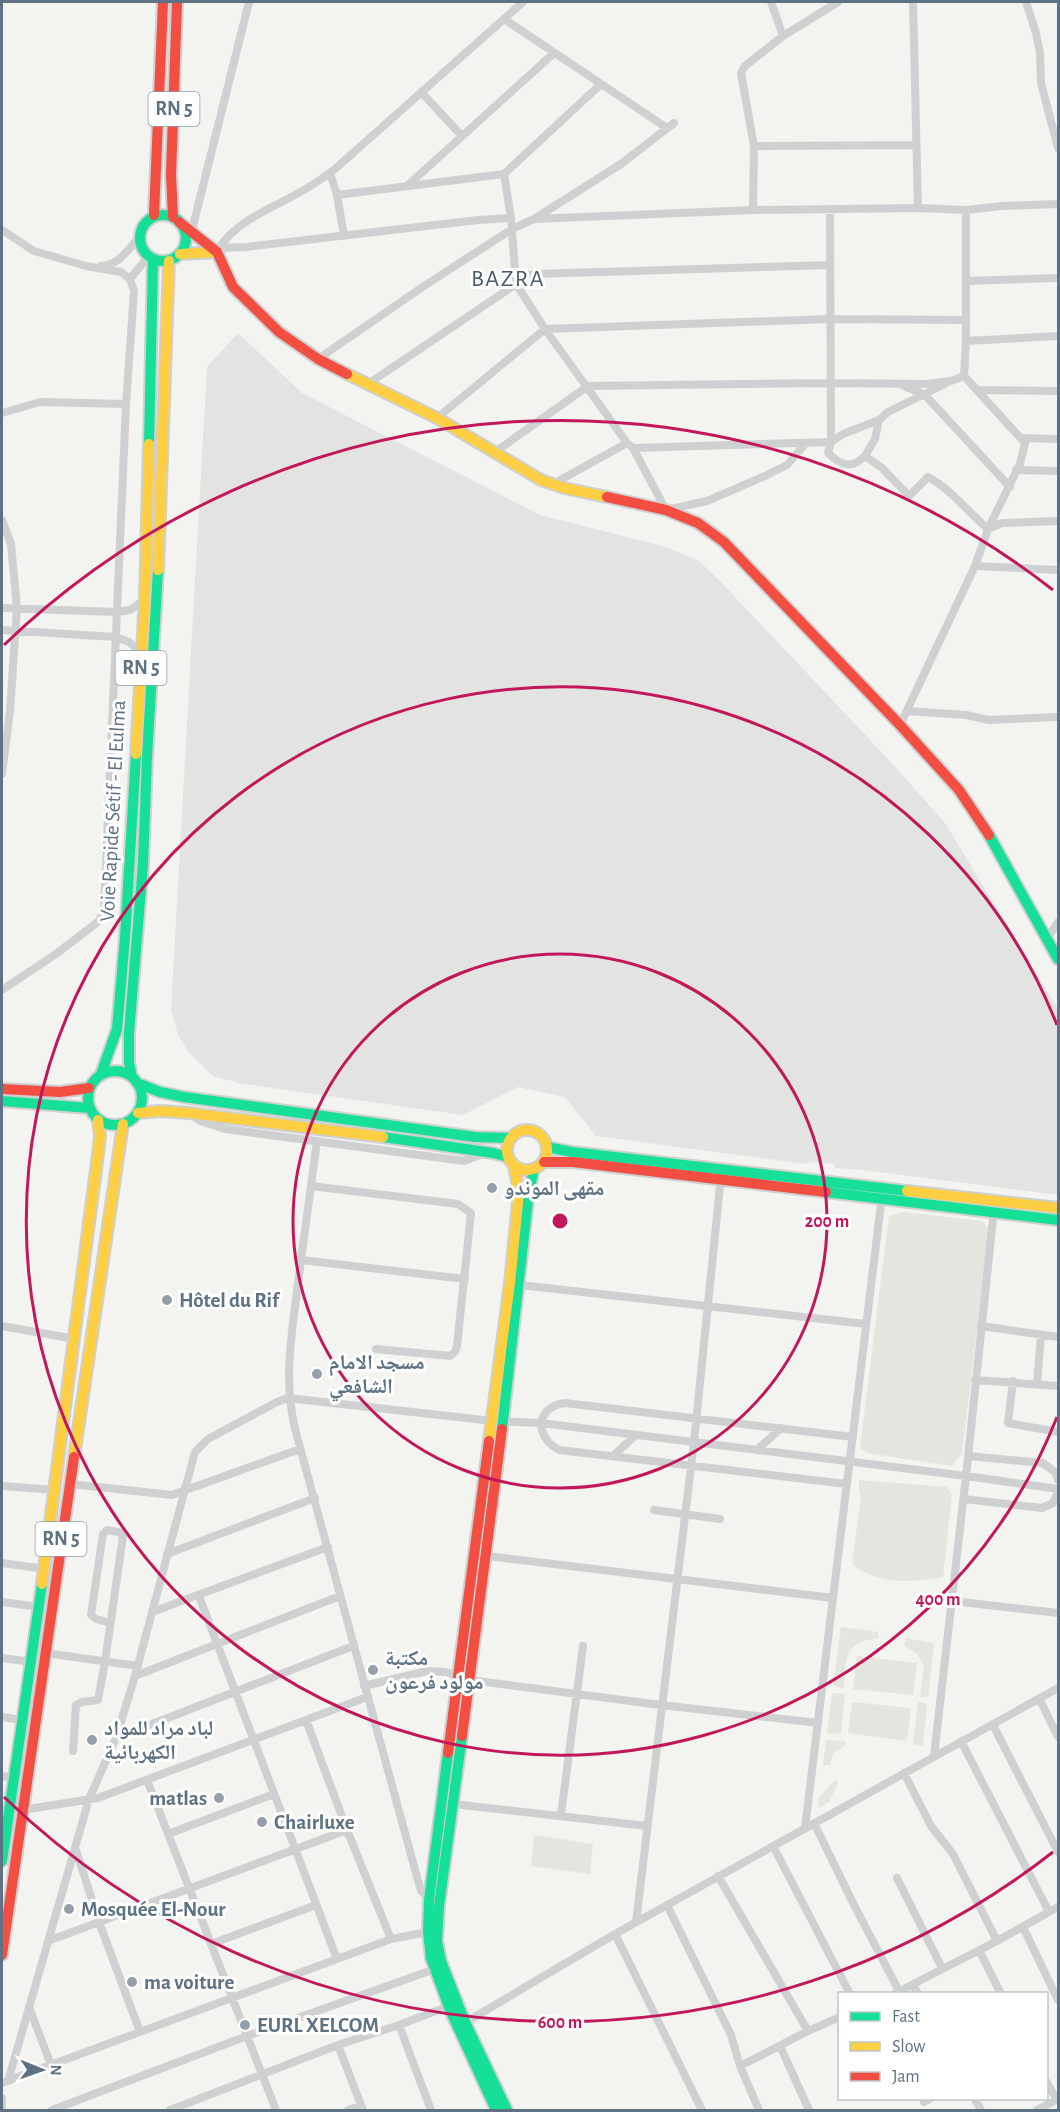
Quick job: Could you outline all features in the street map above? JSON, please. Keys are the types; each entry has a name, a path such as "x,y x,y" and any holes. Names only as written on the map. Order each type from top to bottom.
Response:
{"main road":[{"name":"RN 5","path":"154,215 163,2"},
{"name":"RN 5","path":"177,2 171,175 176,219 184,229 186,238 185,246 180,254"},
{"path":"139,237 145,223 154,215 166,215 176,219 218,250 234,287 279,332 318,359 437,418 553,484 666,510 698,523 724,542 900,726 971,806 1059,959"},
{"name":"RN 5","path":"139,237 140,244 151,258"},
{"path":"151,258 170,261 180,254 218,250"},
{"name":"Voie Rapide Sétif - El Eulma","path":"102,1074 117,1029 121,998 142,653 151,258"},
{"name":"Voie Rapide Sétif - El Eulma","path":"135,1080 129,1062 129,1033 143,865 157,599 170,261"},
{"path":"135,1080 142,1098 138,1113 123,1124 106,1124 98,1120 90,1108 89,1088 102,1074 117,1071 160,1092 184,1097 476,1137 511,1138"},
{"path":"2,1089 60,1092 89,1088"},
{"path":"2,1101 90,1108"},
{"path":"138,1113 161,1111 189,1113 488,1152 511,1161 524,1170 539,1165 573,1162 883,1187 1059,1208"},
{"name":"RN 5","path":"2,1861 5,1812 14,1778 45,1569 95,1187 100,1136 98,1120"},
{"name":"RN 5","path":"2,1955 123,1124"},
{"path":"434,1903 453,1804 464,1678 487,1556 498,1422 519,1197 518,1181 507,1147 511,1138 522,1130 533,1130 543,1137 547,1146 528,1201 520,1285 498,1422 434,1903 431,1958 462,2025 496,2110"},
{"path":"547,1146 572,1152 882,1201 1059,1220"},
{"path":"433,1931 453,2004"},
{"path":"462,2025 507,2110"}],"street":[{"path":"192,230 249,2"},
{"path":"218,250 228,235 240,226 330,173 523,2"},
{"path":"771,2 783,36"},
{"path":"753,210 754,146 741,73 745,66 783,36 838,2"},
{"path":"913,2 918,208"},
{"path":"1026,2 1040,53 1041,82 1059,148"},
{"path":"318,359 512,229 534,219 621,164 670,125 601,84 504,19"},
{"path":"407,186 554,53"},
{"path":"337,195 504,174 601,84"},
{"path":"421,92 462,136"},
{"path":"754,146 916,145"},
{"path":"330,173 337,195 344,236"},
{"path":"504,174 511,218 516,284 545,329 630,445 666,510 707,501 765,476 787,465 806,443"},
{"path":"534,219 753,210 918,208 966,210 1059,204"},
{"path":"830,209 831,442 828,453 833,458 849,465 857,464 866,456 875,439 879,420"},
{"path":"900,726 975,566 988,529 1010,487 1024,452 1025,443 964,376 966,210"},
{"path":"218,250 511,218"},
{"path":"2,230 34,251 86,266 121,272 130,279 134,291 126,404 104,909 99,921 56,954 2,990"},
{"path":"86,266 108,266 121,258 139,237"},
{"path":"130,279 151,258"},
{"path":"368,384 516,284 522,276 830,265"},
{"path":"966,281 1059,278"},
{"path":"437,418 545,329 830,319 965,320"},
{"path":"966,341 1059,336"},
{"path":"553,484 630,445 831,442 843,434 879,420 888,412 964,376"},
{"path":"495,452 588,386 926,384 951,381"},
{"path":"897,383 925,395 1010,487"},
{"path":"977,390 1059,391"},
{"path":"2,413 40,402 126,404"},
{"path":"1021,438 1059,439"},
{"path":"866,456 882,468 909,496 928,477 944,485 970,514 988,529"},
{"path":"1016,470 1059,471"},
{"path":"2,520 11,544 17,608 10,711 2,774"},
{"path":"988,529 1002,523 1059,521"},
{"path":"975,566 1059,570"},
{"path":"2,608 117,612 130,610 145,599"},
{"path":"2,630 116,637 129,642 142,653"},
{"path":"907,711 989,720 1059,717"},
{"path":"1047,939 1059,922"},
{"path":"189,1113 200,1121 225,1129 464,1161 488,1152"},
{"path":"317,1141 289,1362 288,1398 353,1646 421,1891 434,1903"},
{"path":"636,1922 697,1418 722,1175"},
{"path":"311,1186 458,1204 471,1214 455,1352 450,1356 376,1350"},
{"path":"805,1828 883,1187"},
{"path":"934,1756 964,1499 994,1200"},
{"path":"301,1260 465,1279"},
{"path":"520,1285 866,1324"},
{"path":"2,1326 75,1339"},
{"path":"981,1326 1059,1336"},
{"path":"1037,1383 1041,1335"},
{"path":"975,1380 1059,1386"},
{"path":"1013,1381 1008,1423 1059,1432"},
{"path":"5,2082 89,1799 116,1738 138,1666 183,1492 195,1452 200,1446 267,1407 288,1398 498,1422 541,1423 966,1476 1059,1491 1053,1503 1042,1508 964,1499"},
{"path":"847,1484 559,1450 545,1440 541,1423 542,1417 549,1408 565,1403 852,1437"},
{"path":"757,1450 781,1428"},
{"path":"613,1456 636,1435"},
{"path":"70,1484 172,1495 300,1449"},
{"path":"968,1456 1044,1463 1056,1473 1059,1480"},
{"path":"2,1486 55,1490"},
{"path":"167,1554 315,1498"},
{"path":"654,1510 720,1519"},
{"path":"73,1751 76,1705 98,1700 105,1662 123,1536 119,1532 107,1530 103,1534 91,1611 93,1618 110,1623"},
{"path":"152,1612 328,1547"},
{"path":"487,1556 833,1598"},
{"path":"2,1563 45,1569"},
{"path":"199,1596 337,1959"},
{"path":"135,1676 340,1596"},
{"path":"952,1601 1059,1613"},
{"path":"2,1602 39,1607"},
{"path":"116,1738 353,1646"},
{"path":"561,1815 583,1646"},
{"path":"45,1653 138,1666"},
{"path":"2,1658 31,1662"},
{"path":"364,1686 427,1671 446,1672 464,1678 661,1706 818,1723"},
{"path":"462,2025 636,1922 1059,1689"},
{"path":"22,1810 98,1798 367,1697"},
{"path":"1040,1700 1059,1737"},
{"path":"2,1717 22,1720"},
{"path":"306,1720 391,1939"},
{"path":"993,1725 1059,1851"},
{"path":"962,1742 1049,1912"},
{"path":"904,1773 931,1826 953,1854 997,1941"},
{"path":"2,1776 14,1778"},
{"path":"147,1780 276,2110"},
{"path":"168,1834 274,1794"},
{"path":"453,1804 647,1826"},
{"path":"814,1823 896,1992 1059,1907"},
{"path":"48,1941 347,1830"},
{"path":"773,1846 849,1992"},
{"path":"75,1849 99,1922 140,2032"},
{"path":"718,1876 808,2031"},
{"path":"897,1878 942,1968"},
{"path":"211,1944 316,1905"},
{"path":"667,1905 731,2035 740,2066 759,2110"},
{"path":"1023,1927 1059,2000"},
{"path":"5,2082 391,1939 433,1931"},
{"path":"615,1934 702,2110"},
{"path":"979,1950 1000,1992"},
{"path":"52,2110 246,2036 435,1969"},
{"path":"914,1984 917,1992"},
{"path":"170,2110 338,2045 453,2004"},
{"path":"29,2007 51,2065"},
{"path":"740,2066 838,2018"},
{"path":"399,2025 431,2110"},
{"path":"338,2045 362,2108 348,2110"},
{"path":"780,2046 809,2110"},
{"path":"1036,2110 1058,2099 1048,2082"},
{"path":"2,2097 2,2110"}],"shaded area":[{"path":"238,333 302,393 540,515 663,546 699,561 719,580 889,760 945,823 1058,1009 1058,1195 836,1168 833,1164 811,1162 806,1164 596,1136 565,1097 518,1087 463,1115 239,1083 213,1076 189,1053 178,1035 171,1010 207,367"},
{"path":"903,1212 982,1221 989,1229 962,1453 952,1466 867,1453 860,1448 889,1216"},
{"path":"859,1480 947,1487 952,1495 943,1577 915,1580 886,1579 866,1573 852,1563 861,1498"},
{"path":"841,1627 878,1632 878,1638 867,1640 852,1648 846,1660 844,1688 833,1686"},
{"path":"906,1638 934,1643 928,1697 920,1697 924,1666 917,1654 904,1646"},
{"path":"857,1656 917,1663 913,1695 853,1689"},
{"path":"832,1693 845,1694 841,1734 827,1733"},
{"path":"852,1702 911,1708 907,1741 848,1733"},
{"path":"918,1702 927,1704 923,1745 913,1743"},
{"path":"826,1740 845,1741 845,1746 833,1754 830,1765 823,1765"},
{"path":"835,1780 839,1781 829,1802 818,1808 819,1797"},
{"path":"534,1835 593,1844 590,1874 531,1866"}],"traffic: fast":[{"path":"168,215 180,221 185,229 186,238 185,247 180,255 172,260 158,261 146,255 141,247 140,233 146,221 154,216 168,215"},
{"path":"149,444 153,259"},
{"path":"132,1077 129,1062 129,1033 143,865 158,570"},
{"path":"101,1074 117,1029 136,754"},
{"path":"989,835 1058,959"},
{"path":"110,1071 120,1071 130,1075 138,1083 142,1098 138,1113 130,1121 120,1125 110,1125 100,1121 92,1113 88,1103 88,1093 92,1083 100,1075 110,1071"},
{"path":"137,1083 160,1092 184,1097 475,1137 511,1138"},
{"path":"2,1101 89,1108"},
{"path":"383,1137 508,1157"},
{"path":"547,1147 572,1152 907,1191"},
{"path":"502,1429 529,1192 534,1169"},
{"path":"826,1192 1058,1220"},
{"path":"2,1861 42,1584"},
{"path":"462,1736 439,1906 437,1941 441,1961 465,2022 507,2110"},
{"path":"448,1753 429,1900 428,1932 431,1958 450,2010 496,2110"}],"traffic: slow":[{"path":"180,254 217,252"},
{"path":"158,570 169,261"},
{"path":"347,374 437,418 541,480 564,488 607,497"},
{"path":"136,754 145,599 149,444"},
{"path":"138,1113 161,1111 189,1113 383,1137"},
{"path":"42,1584 98,1154 100,1136 98,1120"},
{"path":"74,1457 123,1124"},
{"path":"527,1130 535,1131 541,1136 546,1142 547,1150 546,1158 541,1164 535,1169 527,1170 519,1169 513,1164 508,1158 507,1150 508,1142 513,1136 519,1131 527,1130"},
{"path":"489,1441 510,1283 519,1192 514,1166"},
{"path":"907,1191 1058,1208"}],"traffic: jam":[{"path":"154,215 163,2"},
{"path":"173,217 171,175 177,2"},
{"path":"179,222 217,252 233,287 279,332 318,359 347,374"},
{"path":"607,497 666,510 698,523 724,542 900,725 959,790 989,835"},
{"path":"2,1089 60,1092 89,1088"},
{"path":"544,1162 573,1162 826,1192"},
{"path":"462,1736 502,1429"},
{"path":"448,1753 489,1441"},
{"path":"2,1955 74,1457"}],"place":[{"name":"مقهى الموندو","path":"492,1188"},
{"name":"Hôtel du Rif","path":"167,1300"},
{"name":"مسجد الامام الشافعي","path":"317,1374"},
{"name":"مكتبة مولود فرعون","path":"373,1670"},
{"name":"لباد مراد للمواد الكهربائية","path":"92,1740"},
{"name":"matlas","path":"219,1798"},
{"name":"Chairluxe","path":"262,1822"},
{"name":"Mosquée El-Nour","path":"69,1909"},
{"name":"ma voiture","path":"132,1982"},
{"name":"EURL XELCOM","path":"245,2025"}],"district":[{"name":"BAZRA","path":"508,279"}]}
